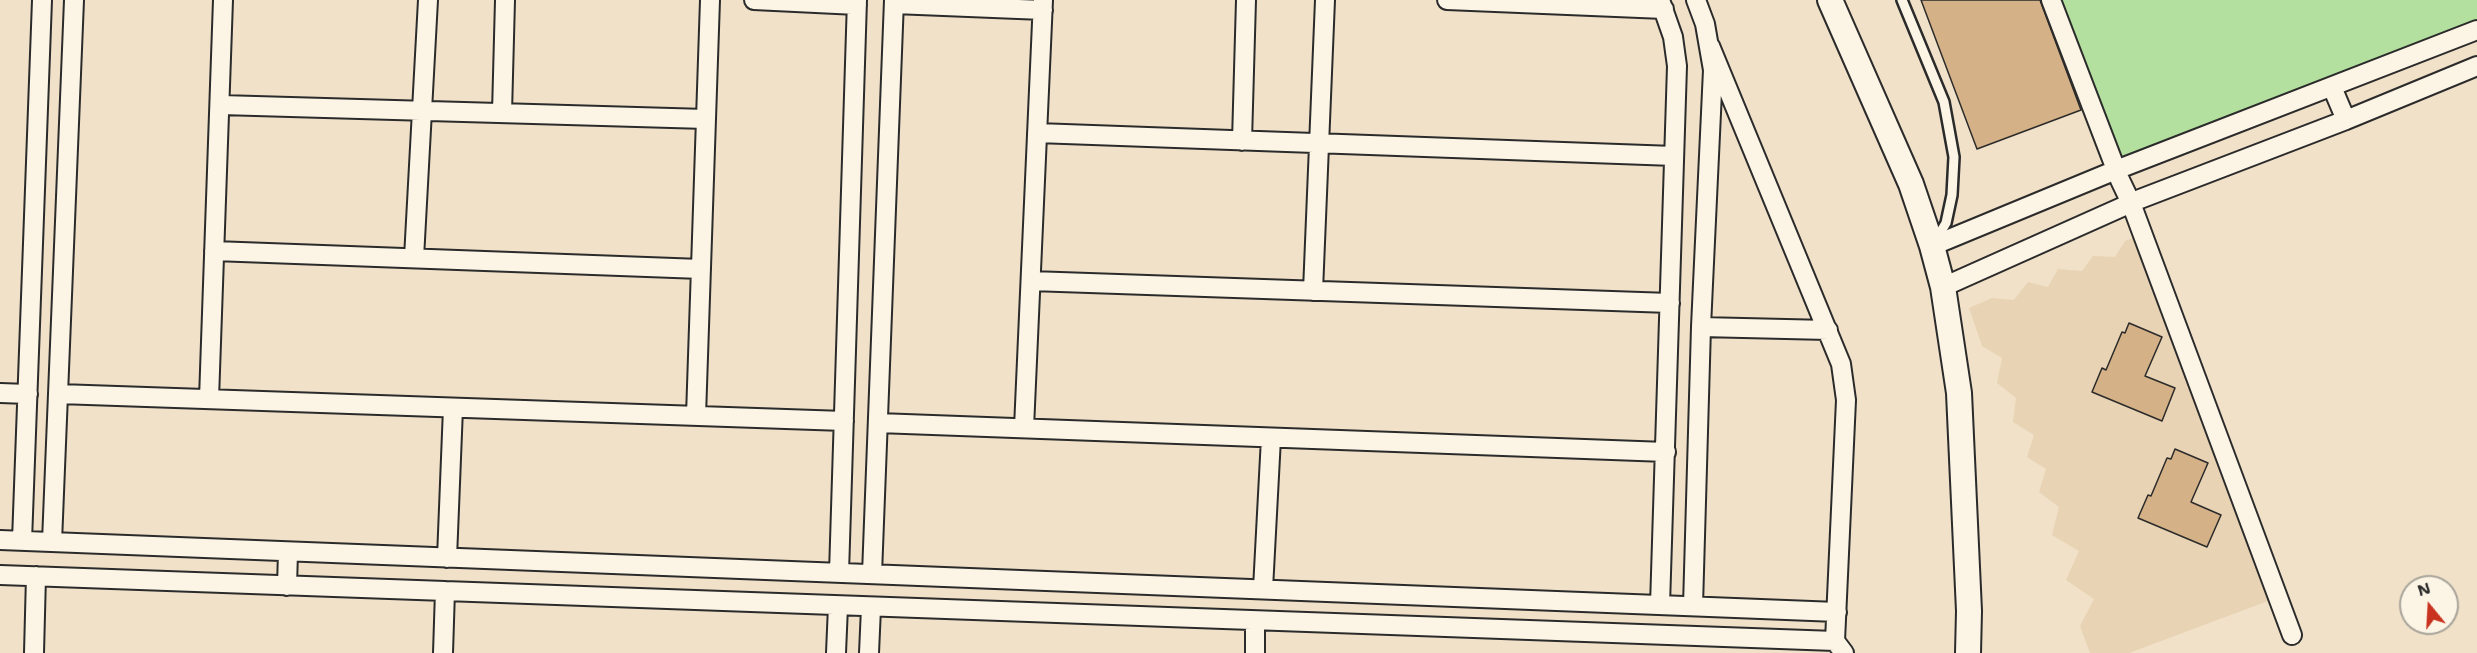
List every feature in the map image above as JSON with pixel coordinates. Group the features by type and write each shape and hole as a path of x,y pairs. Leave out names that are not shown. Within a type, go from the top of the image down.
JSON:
{"street":[{"path":"22,541 42,0"},
{"path":"52,542 74,0"},
{"path":"209,399 223,0"},
{"path":"414,258 428,0"},
{"path":"501,113 505,0"},
{"path":"696,416 710,0"},
{"path":"754,0 857,2 839,573"},
{"path":"1242,141 1246,0"},
{"path":"1313,291 1325,0"},
{"path":"1447,0 1662,5 1673,37 1677,66 1660,605"},
{"path":"0,575 1255,621 1840,647 1837,612 1846,400 1841,364 1710,46 1696,0"},
{"path":"1830,0 1898,154 1932,246 1943,287 1959,393 1969,611 1968,653"},
{"path":"2051,0 2116,170 2131,203 2292,635"},
{"path":"872,574 894,2 1043,5 1024,428"},
{"path":"1932,246 2116,170 2477,30"},
{"path":"1693,606 1701,327 1713,92 1710,46"},
{"path":"1943,287 2131,203 2346,120 2477,66"},
{"path":"2332,87 2346,120"},
{"path":"221,105 706,119"},
{"path":"1037,133 1674,156"},
{"path":"214,251 701,269"},
{"path":"1031,281 1670,303"},
{"path":"1701,327 1828,330"},
{"path":"0,393 28,394"},
{"path":"59,394 844,421"},
{"path":"447,558 453,408"},
{"path":"878,423 1666,452"},
{"path":"1263,589 1271,438"},
{"path":"0,540 1837,612"},
{"path":"287,586 288,552"},
{"path":"34,653 36,576"},
{"path":"443,653 446,591"},
{"path":"836,653 838,606"},
{"path":"869,653 871,608"},
{"path":"1255,621 1255,653"}],"lane":[{"path":"1902,0 1944,102 1954,157 1952,195 1946,223 1932,246"}],"shaded area":[{"path":"2143,234 2276,598 2129,653 2090,653 2080,626 2094,599 2066,580 2079,551 2052,535 2059,507 2039,492 2046,469 2027,457 2034,435 2013,422 2016,398 1997,383 2002,358 1982,346 1969,308 1992,298 2014,300 2028,282 2048,287 2058,269 2082,271 2093,256 2115,257 2125,241"}],"green space":[{"path":"2058,0 2477,0 2477,29 2116,170"}],"building":[{"path":"1921,0 2040,0 2081,110 1977,149"},
{"path":"2129,323 2162,337 2145,376 2175,388 2162,421 2092,392 2102,368 2106,370 2122,332 2125,333"},
{"path":"2175,449 2208,463 2191,502 2221,515 2207,547 2138,518 2148,495 2151,496 2167,458 2171,459"}]}
